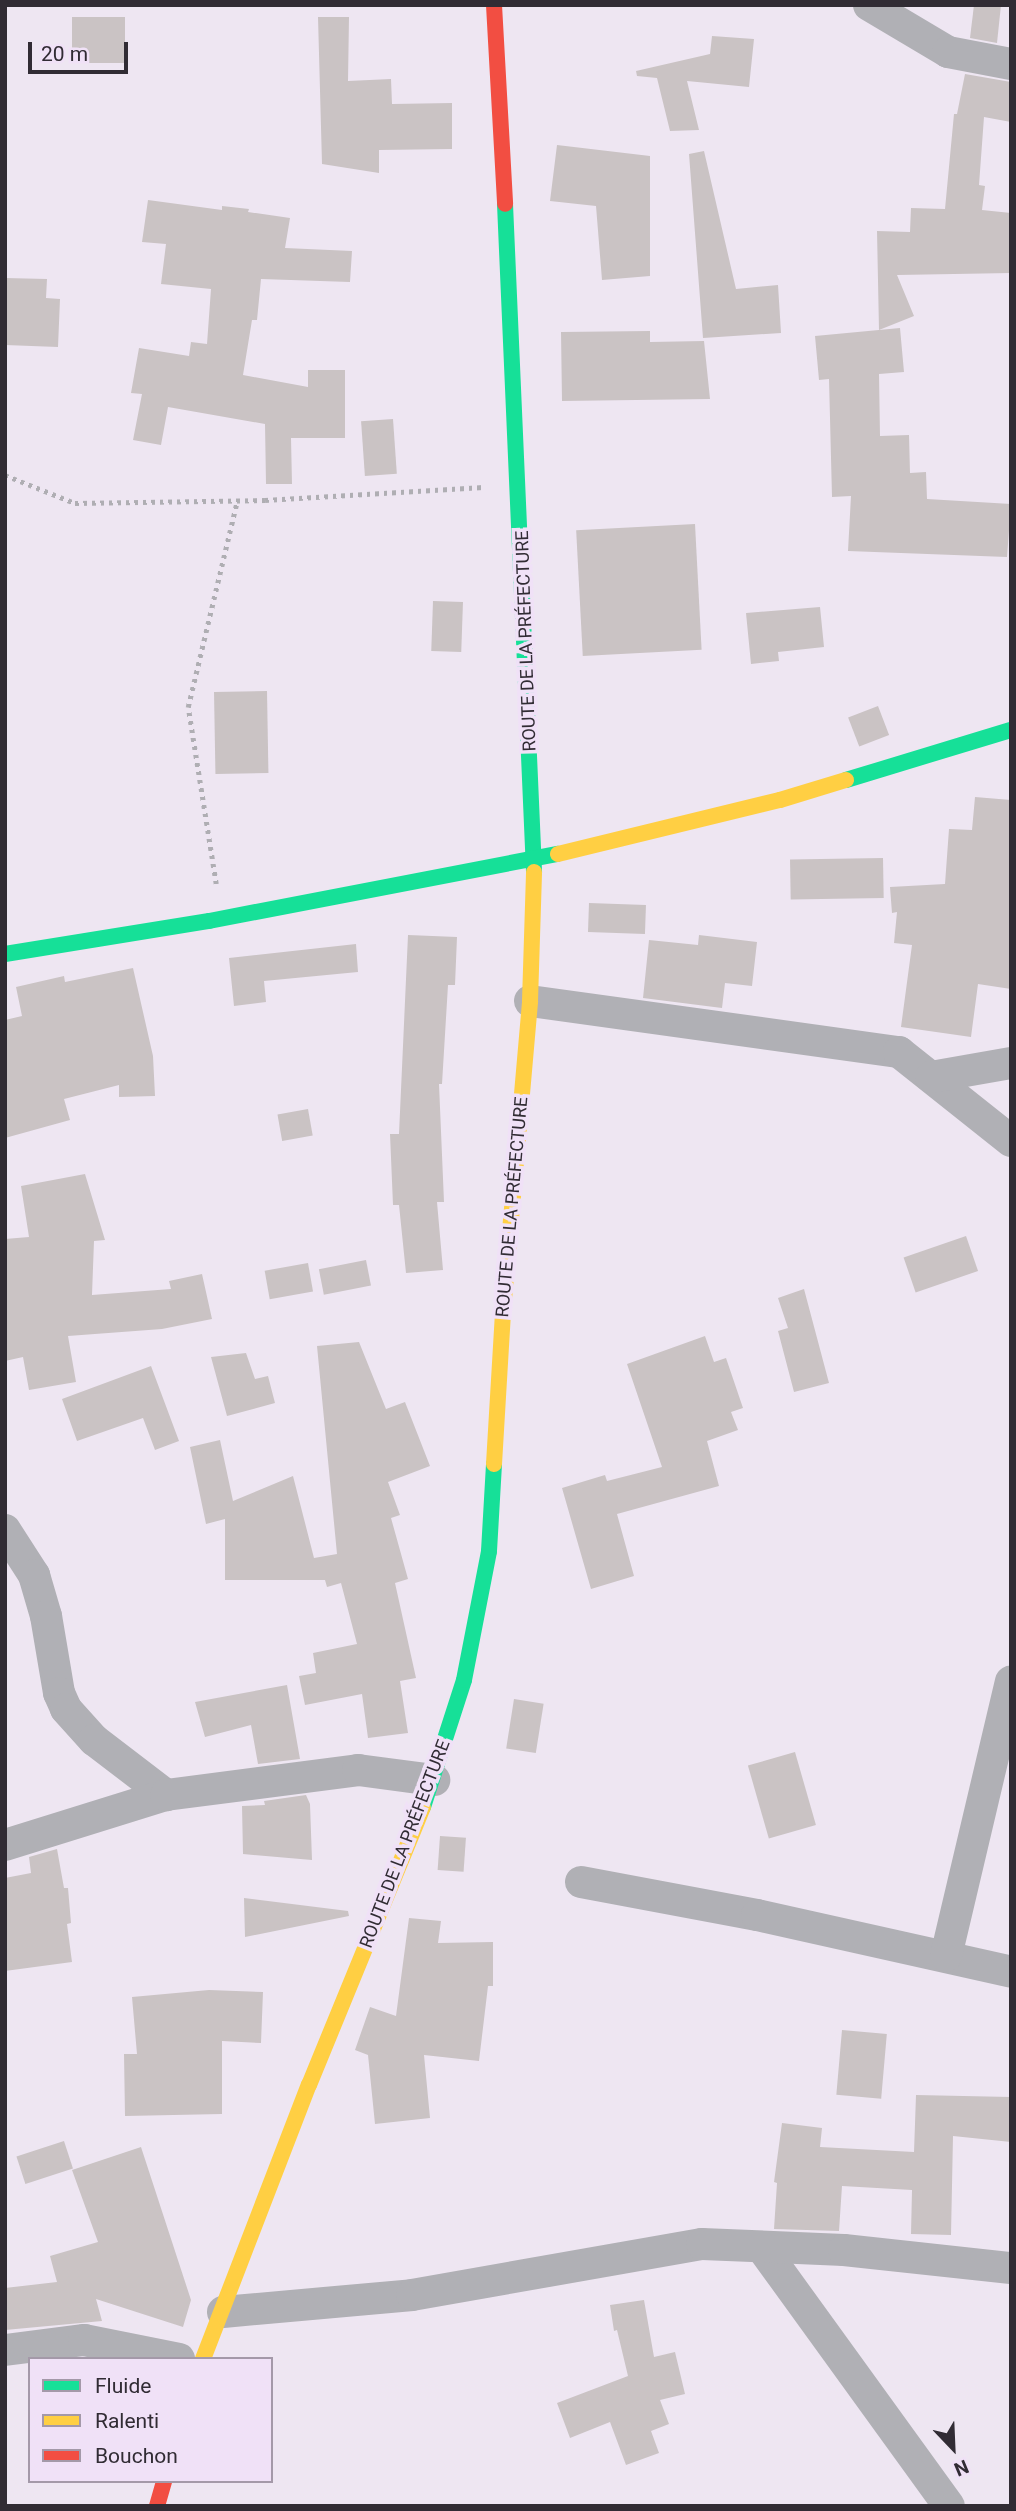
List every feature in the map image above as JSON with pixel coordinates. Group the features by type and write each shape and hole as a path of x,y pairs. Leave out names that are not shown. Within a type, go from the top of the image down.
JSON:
{"street":[{"path":"486,5 494,6"},
{"path":"869,5 948,51 1011,64"},
{"name":"ROUTE DE LA PRÉFECTURE","path":"204,2357 309,2085 434,1780 464,1680 489,1551 503,1311 530,1001 534,860 519,485 494,6"},
{"path":"5,954 221,919 534,860 780,800 1011,730"},
{"path":"530,1001 899,1052 1011,1141"},
{"path":"931,1077 1011,1063"},
{"path":"5,1530 34,1575 48,1626 59,1693 66,1709 94,1740 166,1795"},
{"path":"946,1956 1011,1682"},
{"path":"5,1845 166,1795 358,1770 434,1780"},
{"path":"581,1882 757,1914 1011,1972"},
{"path":"223,2312 412,2295 702,2244 763,2249 845,2250 1011,2268"},
{"path":"763,2249 949,2506"},
{"path":"5,2350 83,2340 169,2357"},
{"path":"157,2506 163,2483"}],"path":[{"path":"5,475 75,503 237,501 519,485"},
{"path":"221,919 188,707 237,501"}],"building":[{"path":"974,5 1001,5 997,43 970,38"},
{"path":"72,17 125,17 125,63 72,63"},
{"path":"318,17 349,17 348,81 391,79 392,104 452,103 452,149 379,150 379,173 322,164"},
{"path":"712,36 754,39 749,87 687,81 699,130 670,131 657,78 637,76 636,71 710,54"},
{"path":"965,74 1011,82 1011,122 984,117 979,185 985,186 982,210 1011,213 1011,273 897,275 914,316 879,330 877,231 910,232 911,208 945,209 954,114 957,114"},
{"path":"557,145 650,156 650,276 602,280 596,206 550,201"},
{"path":"704,151 736,289 778,285 781,333 703,338 689,154"},
{"path":"148,200 222,210 222,206 249,209 248,212 290,218 285,248 352,251 350,282 261,279 257,320 252,320 243,375 308,387 308,370 345,370 345,438 291,438 292,484 266,484 265,424 168,407 161,445 133,440 142,394 131,393 139,348 189,356 191,342 207,344 211,289 161,284 166,244 142,242"},
{"path":"5,278 47,279 46,298 60,299 58,347 5,345"},
{"path":"900,328 904,372 879,374 880,436 909,435 910,473 926,472 927,499 1011,504 1007,557 848,551 851,496 832,497 829,379 819,380 815,336"},
{"path":"650,331 650,342 704,341 710,399 562,401 561,332"},
{"path":"393,419 397,474 365,476 361,421"},
{"path":"695,524 702,650 583,656 576,530"},
{"path":"433,601 463,602 461,652 431,651"},
{"path":"820,607 824,647 778,652 779,661 751,664 746,613"},
{"path":"267,691 268,773 215,774 214,692"},
{"path":"878,706 889,735 859,746 848,717"},
{"path":"975,797 1011,800 1011,989 978,984 971,1037 901,1027 912,945 894,943 897,912 892,913 890,887 945,884 949,829 972,830"},
{"path":"883,858 884,898 791,900 790,860"},
{"path":"589,903 646,905 645,934 588,932"},
{"path":"408,935 457,937 455,985 448,985 442,1084 439,1084 444,1202 437,1202 443,1270 406,1273 399,1205 393,1205 390,1134 399,1134"},
{"path":"699,935 757,942 752,986 725,983 722,1008 643,998 649,940 698,945"},
{"path":"356,944 358,972 264,981 266,1002 234,1006 229,958"},
{"path":"133,968 153,1056 155,1096 119,1097 119,1085 64,1099 70,1120 5,1138 5,1020 22,1016 16,987 64,976 65,982"},
{"path":"308,1109 313,1136 282,1141 277,1114"},
{"path":"85,1174 105,1240 94,1241 92,1295 171,1289 169,1281 202,1274 212,1319 162,1329 68,1336 76,1382 29,1390 23,1357 5,1361 5,1239 29,1237 21,1186"},
{"path":"966,1236 978,1271 916,1292 904,1257"},
{"path":"366,1260 371,1286 324,1295 319,1269"},
{"path":"308,1263 313,1292 270,1299 265,1271"},
{"path":"804,1289 829,1383 794,1392 778,1331 788,1328 778,1298"},
{"path":"705,1336 714,1362 726,1358 743,1408 731,1412 738,1430 707,1441 719,1486 617,1514 634,1576 591,1589 562,1488 605,1475 607,1481 662,1467 627,1364"},
{"path":"359,1342 386,1409 405,1402 430,1466 388,1482 400,1515 391,1518 408,1579 395,1583 416,1678 400,1681 408,1733 368,1738 362,1694 305,1705 299,1676 316,1673 313,1653 357,1644 341,1583 327,1587 325,1580 225,1580 225,1519 206,1524 190,1447 220,1440 233,1501 293,1476 314,1558 337,1554 317,1346"},
{"path":"246,1353 255,1379 268,1376 275,1403 227,1416 211,1357"},
{"path":"151,1366 179,1441 155,1450 143,1418 77,1441 62,1399"},
{"path":"287,1685 300,1759 258,1764 251,1725 205,1737 195,1702"},
{"path":"514,1699 544,1704 536,1753 506,1748"},
{"path":"795,1752 816,1825 769,1839 748,1766"},
{"path":"306,1795 310,1804 312,1860 243,1854 242,1806 265,1805 264,1801"},
{"path":"440,1836 466,1838 464,1872 438,1870"},
{"path":"57,1849 64,1888 68,1888 71,1923 67,1924 72,1962 5,1971 5,1878 31,1873 29,1857"},
{"path":"244,1898 348,1911 349,1916 245,1937"},
{"path":"409,1918 441,1921 438,1943 493,1942 493,1986 488,1986 479,2061 424,2055 430,2118 375,2124 368,2055 355,2050 370,2007 396,2016"},
{"path":"209,1990 263,1992 261,2043 222,2041 222,2114 125,2116 124,2054 137,2054 132,1997"},
{"path":"842,2030 887,2034 881,2099 836,2095"},
{"path":"916,2095 1011,2097 1011,2142 953,2136 951,2235 911,2234 912,2190 842,2186 839,2231 774,2229 777,2183 774,2182 782,2123 822,2128 820,2147 914,2152"},
{"path":"64,2141 73,2169 25,2184 16,2156"},
{"path":"141,2147 191,2300 183,2327 96,2299 102,2321 5,2330 5,2288 57,2282 50,2256 98,2242 72,2170"},
{"path":"644,2300 654,2357 675,2352 685,2394 660,2400 669,2424 651,2431 659,2453 626,2465 610,2422 570,2438 557,2403 628,2376 617,2330 614,2331 610,2305"}],"traffic: fast":[{"path":"505,204 534,872"},
{"path":"846,780 1011,730"},
{"path":"5,954 209,921 558,854"},
{"path":"423,1807 464,1680 489,1551 494,1464"}],"traffic: slow":[{"path":"558,854 780,800 846,780"},
{"path":"494,1464 503,1311 530,1001 534,872"},
{"path":"204,2357 309,2085 423,1807"}],"traffic: jam":[{"path":"494,5 505,204"},
{"path":"157,2506 163,2483"}]}
